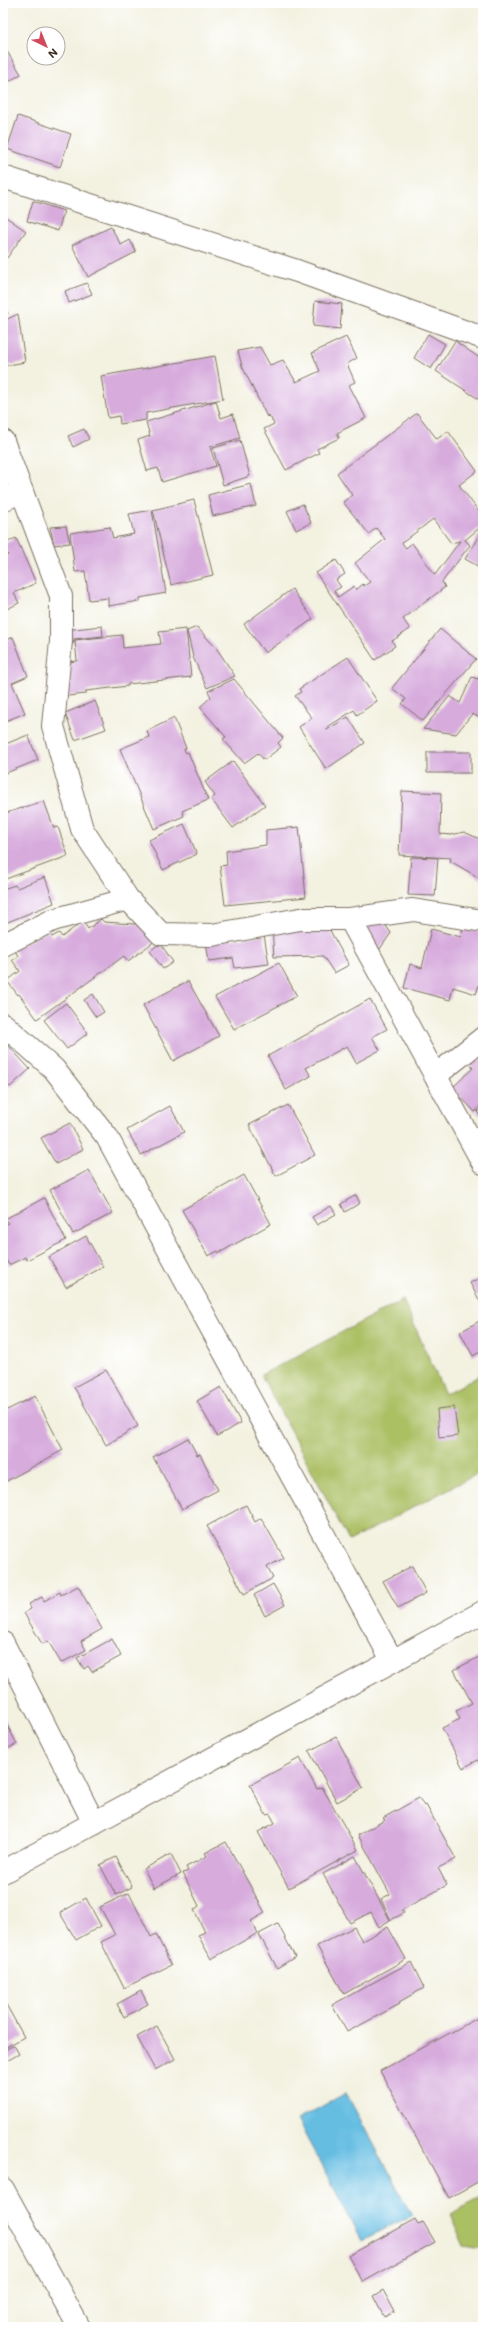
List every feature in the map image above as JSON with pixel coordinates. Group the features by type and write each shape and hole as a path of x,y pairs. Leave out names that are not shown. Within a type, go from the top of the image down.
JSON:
{"street":[{"path":"3,177 297,271 483,338"},
{"path":"3,441 12,496 61,596 61,641 53,726 82,829 128,898 161,934 212,935 300,919 350,919 413,910 483,920"},
{"path":"3,945 53,920 128,898"},
{"path":"350,919 483,1163"},
{"path":"3,1024 54,1069 107,1137 392,1660"},
{"path":"435,1076 483,1038"},
{"path":"3,1872 483,1612"},
{"path":"3,1643 94,1823"},
{"path":"3,2189 79,2327"}],"green space":[{"path":"403,1300 445,1394 483,1374 483,1471 349,1541 261,1375"},
{"path":"483,2197 483,2249 464,2246 450,2214"}],"water":[{"path":"346,2093 412,2215 362,2240 297,2120"}],"building":[{"path":"3,45 21,74 3,85"},
{"path":"18,116 71,134 60,167 7,149"},
{"path":"33,201 64,211 58,231 27,221"},
{"path":"3,215 26,231 7,258 3,255"},
{"path":"111,227 121,245 130,240 136,252 88,277 72,245"},
{"path":"87,283 92,294 69,303 65,291"},
{"path":"315,301 342,304 340,329 313,326"},
{"path":"3,303 8,314 3,316"},
{"path":"18,314 25,362 3,366 3,321"},
{"path":"428,334 445,344 431,369 414,358"},
{"path":"346,337 357,358 347,364 355,382 349,385 366,418 337,433 339,438 317,449 319,453 286,470 264,429 274,424 269,415 267,417 242,366 238,351 260,347 270,365 283,360 296,382 320,371 312,353"},
{"path":"455,341 481,359 483,355 483,402 436,371"},
{"path":"215,356 223,399 146,413 146,420 120,424 119,416 108,418 101,376"},
{"path":"216,401 221,418 233,414 240,438 210,447 216,466 162,482 158,468 147,471 138,440 150,436 146,422"},
{"path":"417,413 437,439 448,431 477,471 459,485 483,517 483,525 465,540 470,545 442,582 445,587 403,619 410,629 392,641 395,646 375,660 316,573 336,560 345,574 336,580 341,587 334,591 338,597 354,586 356,590 363,584 364,586 370,582 355,563 385,539 376,528 369,534 343,502 352,495 337,473","holes":["433,519 451,543 460,541 435,575 412,543 406,548 402,543"]},
{"path":"84,429 89,439 73,447 68,436"},
{"path":"240,440 250,476 223,485 213,448"},
{"path":"251,484 256,506 213,516 208,495"},
{"path":"194,500 213,575 171,585 153,510"},
{"path":"303,504 311,523 296,530 287,511"},
{"path":"152,510 166,593 140,598 140,601 108,606 108,598 89,600 85,571 75,572 70,533 110,527 113,538 134,534 129,514"},
{"path":"66,526 70,543 54,545 50,527"},
{"path":"481,532 483,533 483,569 465,559"},
{"path":"16,538 36,583 14,593 19,603 3,611 3,557 8,555 4,544"},
{"path":"292,589 313,619 265,653 244,624"},
{"path":"102,626 103,636 74,639 74,643 67,643 65,630"},
{"path":"197,627 217,649 235,676 207,688 193,657 187,631"},
{"path":"186,629 191,677 128,684 128,686 86,691 86,694 59,697 66,662 77,661 75,640 122,635 123,648 161,644 159,632"},
{"path":"440,629 476,659 423,721 402,704 406,699 392,688"},
{"path":"13,637 28,676 12,683 25,713 3,722 3,642"},
{"path":"348,657 377,701 357,715 354,710 326,728 327,730 348,717 365,743 326,769 299,727 312,718 295,696 301,692 299,689"},
{"path":"483,666 483,719 472,714 456,734 423,729 450,696 460,703 472,677 478,679"},
{"path":"234,679 283,738 278,743 281,747 264,760 258,753 244,763 223,739 226,737 200,707 211,697 208,691"},
{"path":"95,701 106,729 75,740 65,713"},
{"path":"174,718 186,748 184,749 186,753 188,752 208,800 182,811 184,816 154,829 120,749 149,737 147,731"},
{"path":"28,735 38,760 6,773 3,764 3,745"},
{"path":"427,752 471,752 471,773 427,773"},
{"path":"233,761 265,805 233,828 211,799 215,796 205,782"},
{"path":"402,791 441,793 440,834 451,835 464,832 480,839 483,834 483,880 450,861 451,858 399,855"},
{"path":"44,801 54,828 58,827 68,856 3,880 3,814"},
{"path":"184,824 197,854 163,870 149,840"},
{"path":"299,827 306,897 225,905 220,866 227,865 226,851 266,845 266,830"},
{"path":"411,857 438,858 435,896 408,895"},
{"path":"45,877 54,903 3,924 3,889 15,885 17,888"},
{"path":"101,919 104,922 149,925 159,938 128,961 124,956 37,1019 19,994 18,995 7,981 20,971 12,960 18,956 14,949 48,931 52,937 59,933 62,937 83,921 88,929"},
{"path":"382,920 391,933 375,956 360,929"},
{"path":"327,925 349,965 334,973 323,956 274,957 272,927"},
{"path":"463,927 483,932 483,973 476,994 453,987 450,1000 404,988 410,964 422,968 431,929 461,937"},
{"path":"264,935 269,964 235,968 233,958 209,961 206,943"},
{"path":"160,943 173,962 163,969 150,951"},
{"path":"279,963 297,996 234,1029 215,997"},
{"path":"188,981 219,1036 173,1061 143,1005"},
{"path":"93,994 104,1012 96,1017 84,1000"},
{"path":"370,999 387,1029 372,1037 380,1050 356,1063 347,1046 306,1068 311,1076 286,1090 268,1056"},
{"path":"66,1003 88,1033 67,1049 44,1020"},
{"path":"483,1039 483,1103 475,1112 452,1088 473,1068 464,1058"},
{"path":"3,1040 30,1069 10,1087 6,1083 3,1085"},
{"path":"288,1105 315,1155 276,1176 249,1125"},
{"path":"170,1106 184,1132 141,1155 127,1130"},
{"path":"483,1106 483,1118 477,1112"},
{"path":"70,1123 83,1149 56,1164 41,1138"},
{"path":"89,1170 113,1213 73,1234 50,1190"},
{"path":"244,1175 271,1224 219,1253 218,1251 208,1256 182,1210"},
{"path":"356,1195 360,1203 345,1212 341,1204"},
{"path":"44,1198 66,1240 27,1260 25,1257 9,1265 3,1254 3,1226 8,1223 5,1219"},
{"path":"331,1206 336,1214 317,1225 312,1217"},
{"path":"86,1236 103,1267 66,1287 49,1257"},
{"path":"483,1276 483,1307 470,1283"},
{"path":"483,1319 483,1350 473,1356 460,1332"},
{"path":"106,1370 138,1426 106,1445 74,1387"},
{"path":"221,1387 241,1423 217,1436 197,1401"},
{"path":"35,1396 63,1450 3,1483 3,1412"},
{"path":"454,1407 458,1436 439,1438 437,1409"},
{"path":"188,1438 197,1455 200,1454 218,1490 182,1509 153,1457"},
{"path":"246,1505 255,1522 261,1518 284,1558 267,1567 273,1578 244,1594 207,1526"},
{"path":"412,1566 426,1593 398,1608 383,1581"},
{"path":"273,1584 285,1605 265,1616 254,1595"},
{"path":"78,1586 102,1629 81,1641 86,1650 61,1663 48,1641 42,1644 24,1613 31,1609 29,1604 42,1597 44,1601 60,1592 61,1595"},
{"path":"112,1639 121,1656 92,1672 88,1666 84,1669 77,1658"},
{"path":"479,1657 483,1663 483,1764 481,1765 478,1760 463,1768 442,1728 460,1719 456,1711 472,1703 454,1670"},
{"path":"3,1717 17,1744 3,1751"},
{"path":"336,1737 363,1788 337,1802 309,1751"},
{"path":"300,1758 317,1789 322,1787 358,1850 289,1888 258,1832 275,1823 270,1814 266,1815 250,1785"},
{"path":"419,1798 424,1806 426,1805 456,1859 438,1868 447,1885 402,1910 404,1913 391,1920 381,1899 390,1894 358,1835 385,1820 383,1818"},
{"path":"226,1842 265,1913 251,1921 258,1933 211,1959 198,1935 205,1932 194,1910 199,1906 183,1873 188,1871 186,1867 207,1856 205,1853"},
{"path":"171,1854 181,1874 154,1888 144,1869"},
{"path":"355,1856 390,1920 379,1927 371,1912 350,1923 323,1874"},
{"path":"116,1857 132,1887 116,1895 100,1865"},
{"path":"129,1893 151,1937 156,1934 171,1965 124,1988 101,1942 115,1935 100,1907"},
{"path":"86,1898 101,1926 76,1940 60,1913"},
{"path":"278,1924 295,1957 277,1968 259,1934"},
{"path":"354,1927 362,1941 388,1927 406,1959 344,1994 317,1946"},
{"path":"411,1962 424,1988 399,2002 400,2004 347,2032 332,2005"},
{"path":"141,1991 148,2004 124,2017 117,2004"},
{"path":"3,1999 24,2037 3,2049"},
{"path":"483,2015 483,2179 449,2198 380,2071"},
{"path":"157,2026 175,2059 155,2070 137,2037"},
{"path":"14,2045 19,2054 5,2062 3,2051"},
{"path":"415,2219 418,2224 423,2222 435,2242 363,2282 348,2256"},
{"path":"383,2290 395,2312 384,2317 373,2296"}]}
